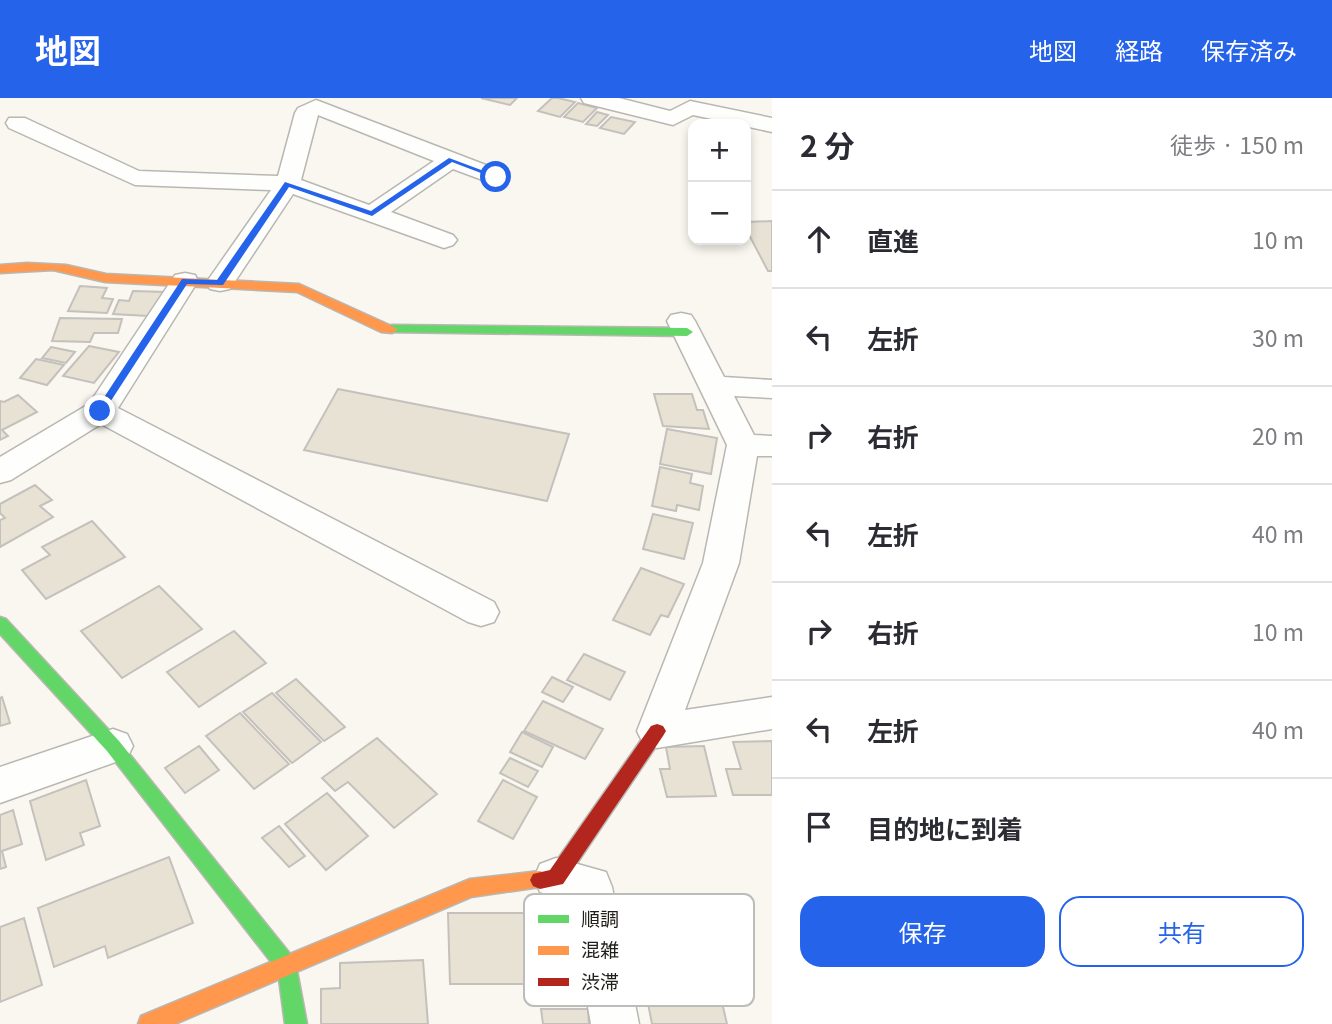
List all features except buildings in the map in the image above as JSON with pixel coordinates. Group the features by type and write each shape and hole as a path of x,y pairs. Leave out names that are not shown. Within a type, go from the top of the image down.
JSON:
{"street":[{"path":"592,98 673,118 685,103 772,125"},
{"path":"220,283 288,183 306,113 306,102 496,177"},
{"path":"8,127 41,113"},
{"path":"8,127 135,178 288,183 444,240"},
{"path":"372,214 452,159"},
{"path":"0,269 29,265 82,268 105,278 299,288 386,329 684,327 713,386 757,446 721,563 657,731 556,877"},
{"path":"0,472 100,411 185,281"},
{"path":"713,386 772,389"},
{"path":"100,411 481,612"},
{"path":"0,623 113,746 288,967 296,1024"},
{"path":"657,731 772,713"},
{"path":"0,785 113,746"},
{"path":"149,1024 470,888 556,877 590,887 591,894"},
{"path":"612,1006 615,1024"}],"traffic: fast":[{"path":"392,329 687,332"},
{"path":"0,623 113,746 288,967 296,1024"}],"traffic: slow":[{"path":"0,269 53,267 79,270 105,278 299,288 386,329 392,329"},
{"path":"149,1024 470,888 540,880"}],"traffic: jam":[{"path":"540,880 556,878 657,731"}],"route":[{"path":"100,411 185,281 220,283 288,183 372,214 452,159 496,177"}]}
